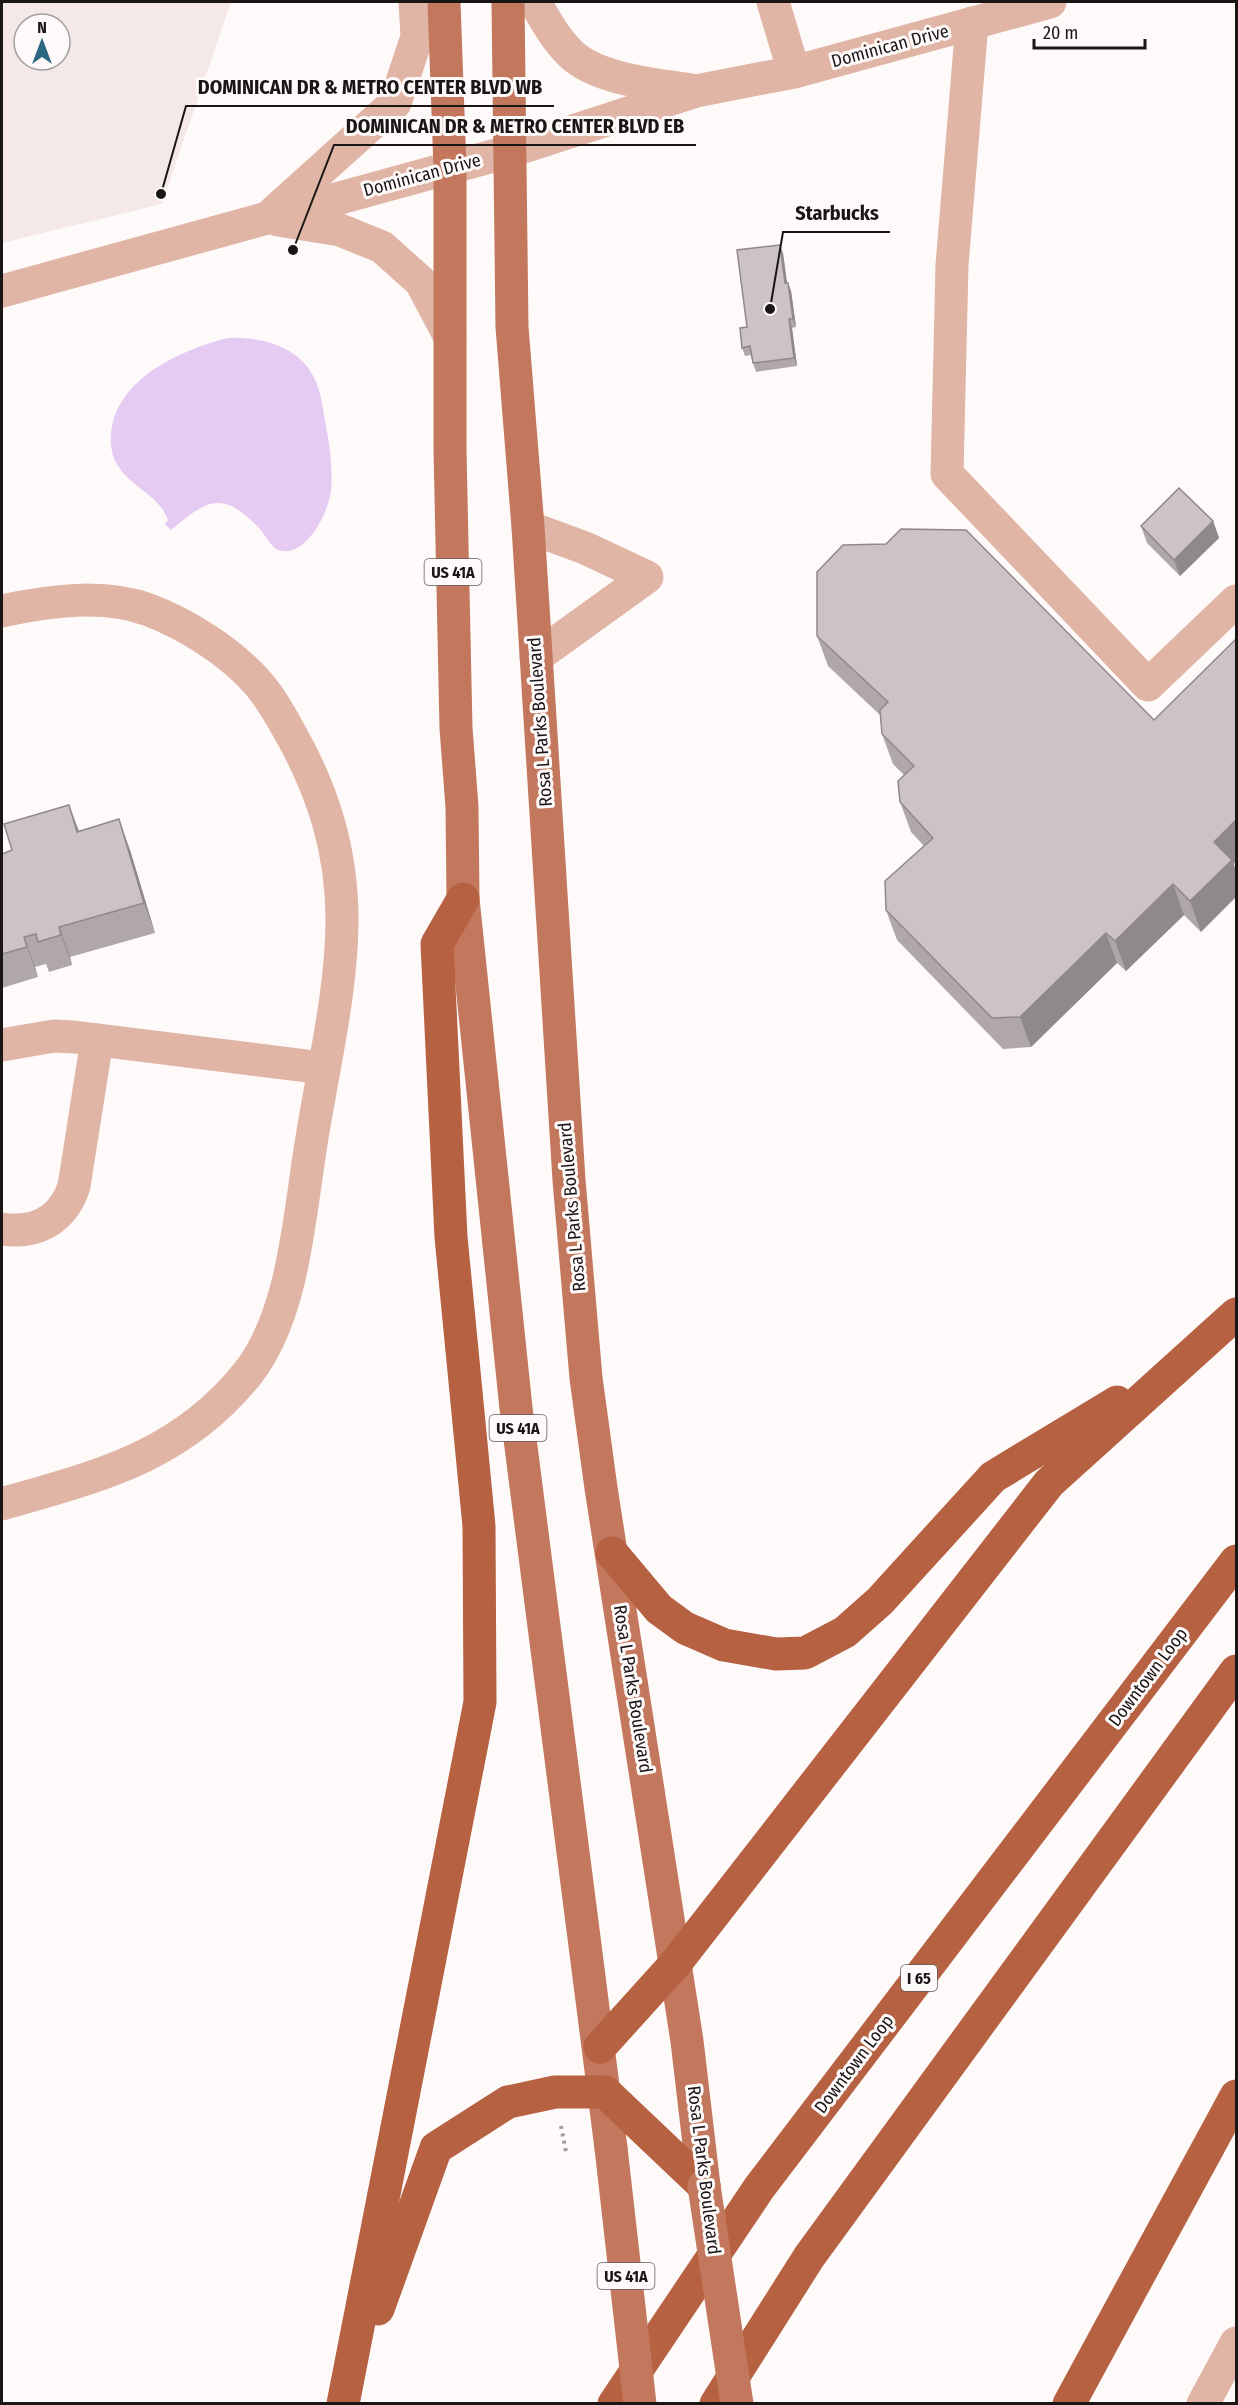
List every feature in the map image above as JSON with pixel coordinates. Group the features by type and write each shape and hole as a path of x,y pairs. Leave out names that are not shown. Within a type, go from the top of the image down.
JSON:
{"highway":[{"path":"343,2403 480,1702 479,1527 451,1237 437,944 463,899"},
{"path":"600,2047 675,1964 1049,1483 1236,1314"},
{"path":"612,1553 659,1609 685,1628 724,1645 776,1654 805,1653 845,1632 880,1601 993,1477 1183,1362"},
{"name":"Downtown Loop","path":"615,2403 759,2188 1236,1561"},
{"path":"716,2403 809,2257 1236,1671"},
{"path":"343,2403 436,2148 508,2102 555,2092 605,2092 704,2186"},
{"path":"1069,2403 1236,2096"}],"main road":[{"name":"US 41A","path":"444,2 450,168 450,337 456,717 462,807 463,899 516,1408 600,2047 640,2403"},
{"name":"Rosa L Parks Boulevard","path":"508,2 512,327 528,527 568,1180 586,1378 687,2041 704,2186 737,2403"}],"street":[{"path":"268,218 395,103 417,37 415,2"},
{"path":"535,2 547,24 573,56 603,73 623,79 696,91"},
{"path":"773,2 794,72"},
{"name":"Dominican Drive","path":"2,291 511,151 696,91 794,72 986,14 1050,2"},
{"path":"986,14 952,265 947,474 1148,686 1236,601"},
{"path":"268,218 340,230 382,247 421,282 450,337"},
{"path":"528,527 585,548 648,577 536,657"},
{"path":"2,611 54,601 125,604 149,610 215,646 235,661 258,683 309,765 326,807 335,851 342,921 337,988 287,1288 267,1341 250,1370 227,1397 201,1422 165,1446 124,1466 2,1504"},
{"path":"2,1045 54,1036 323,1068"},
{"path":"2,1229 12,1231 41,1226 58,1213 71,1196 97,1040"},
{"path":"1203,2403 1236,2343"}],"shaded area":[{"path":"2,2 231,2 162,204 2,243"},
{"path":"227,338 272,343 297,356 315,379 320,394 330,450 331,490 326,511 320,522 305,542 296,548 286,551 276,549 245,515 234,507 223,504 214,503 204,506 171,530 165,524 168,520 164,511 124,474 113,456 111,433 113,422 130,390 158,366 192,349"}],"building":[{"path":"780,245 793,319 789,319 794,358 753,363 750,346 742,348 740,328 747,327 737,250"},
{"path":"1179,488 1213,521 1174,560 1141,526"},
{"path":"901,529 966,530 1154,720 1236,639 1236,820 1214,842 1232,860 1190,901 1173,884 1115,941 1106,933 1020,1017 992,1018 886,910 885,881 933,838 900,802 898,781 914,766 882,734 880,710 888,702 817,636 817,572 843,545 886,544"},
{"path":"69,805 77,832 119,819 144,903 59,927 61,935 38,942 36,934 24,937 27,947 2,954 2,854 12,850 4,824"}],"place":[{"name":"DOMINICAN DR & METRO CENTER BLVD WB","path":"161,194"},
{"name":"DOMINICAN DR & METRO CENTER BLVD EB","path":"293,250"},
{"name":"Starbucks","path":"770,309"}]}
